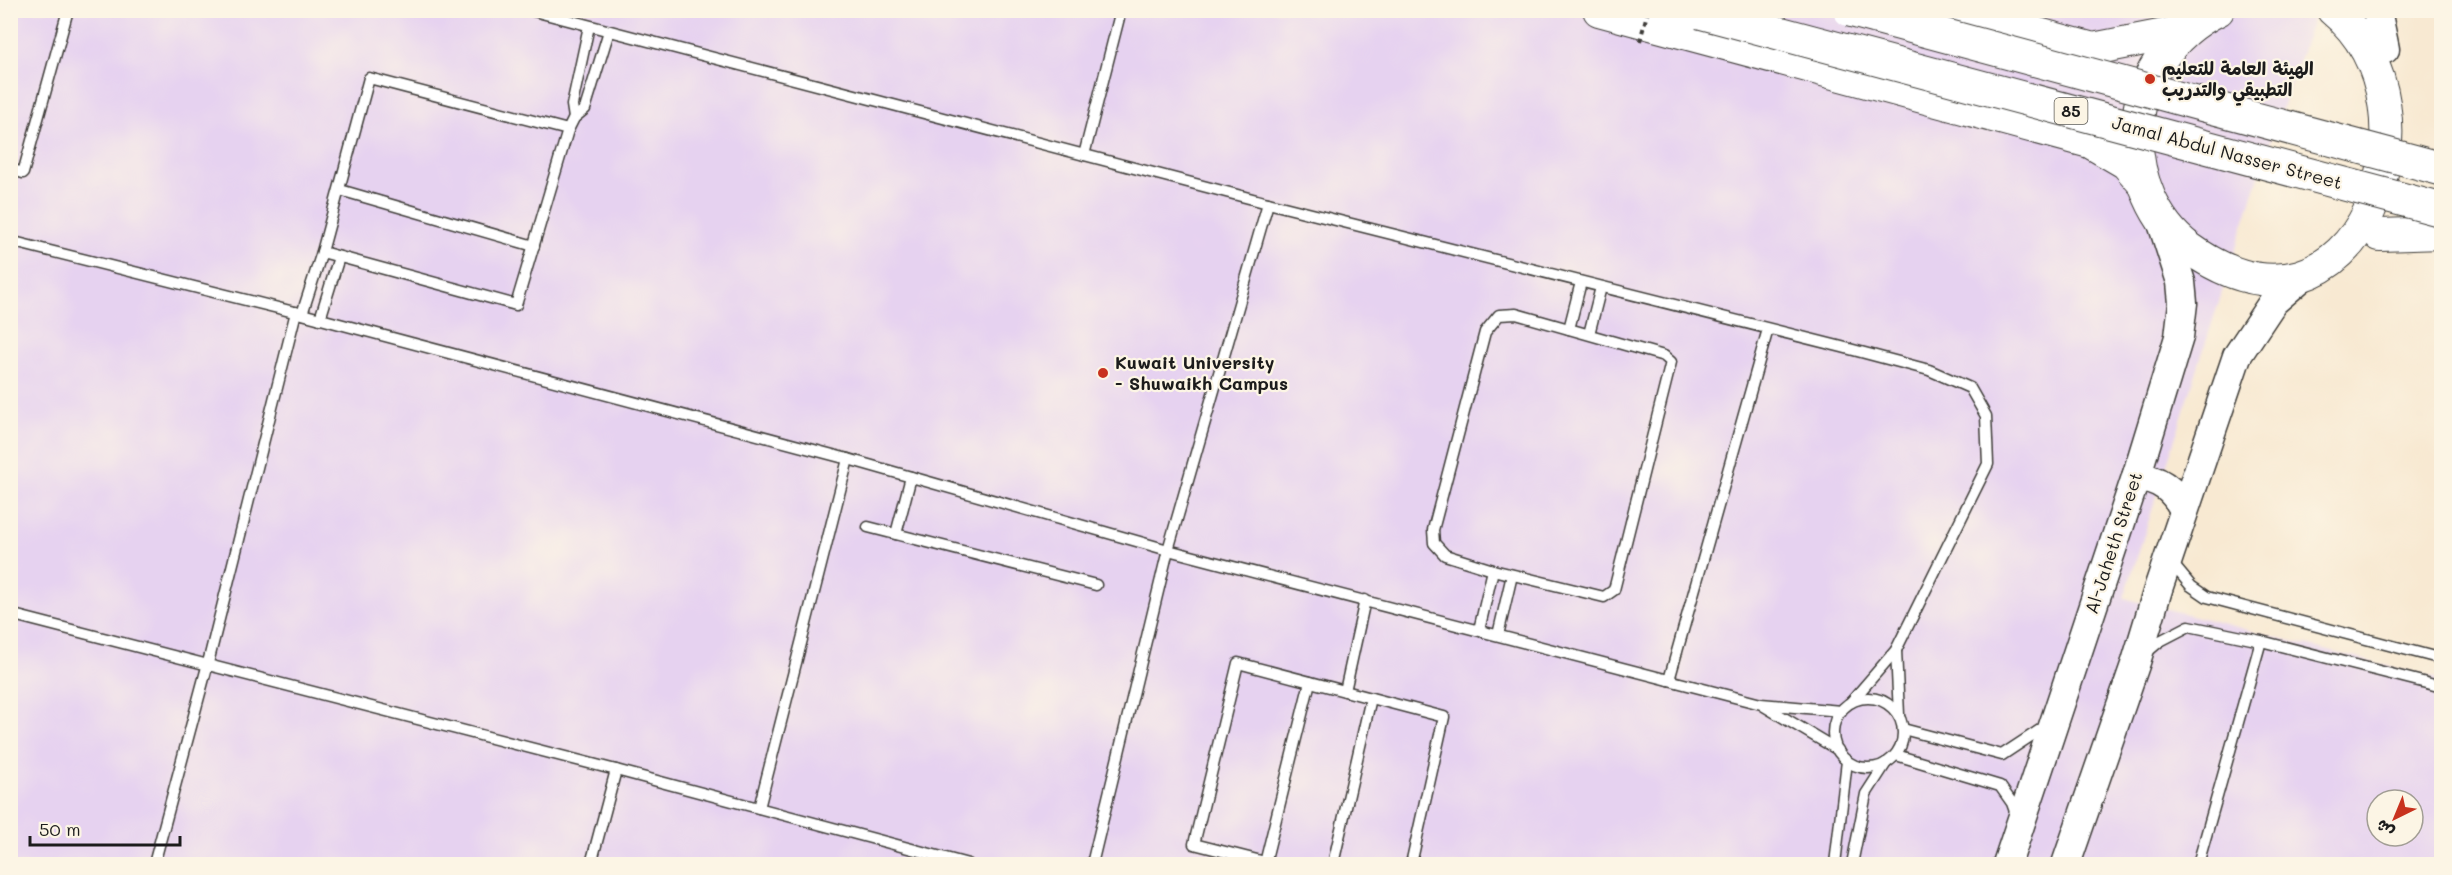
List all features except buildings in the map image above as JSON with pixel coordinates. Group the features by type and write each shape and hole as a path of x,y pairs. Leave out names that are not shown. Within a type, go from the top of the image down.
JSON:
{"highway":[{"name":"85","path":"1850,10 2442,169"},
{"name":"Jamal Abdul Nasser Street","path":"1700,12 2442,210"}],"main road":[{"path":"1599,10 2090,142 2126,163 2144,184 2161,218 2185,245 2216,265 2251,276 2278,279 2322,272 2353,257 2380,235 2405,197 2412,178 2416,122 2403,77 2385,49 2369,33 2333,10"},
{"path":"1951,10 2093,49 2185,31"},
{"path":"2144,184 2136,142 2141,101 2158,63 2185,31 2218,10"},
{"path":"2380,235 2442,233"}],"street":[{"path":"2377,10 2385,49"},
{"name":"Al-Jaheth Street","path":"2007,864 2174,357 2182,316 2181,282 2161,218"},
{"path":"2066,864 2136,662 2168,558 2237,356 2273,303 2302,277"},
{"path":"2136,477 2150,478 2167,487 2184,510"}],"lane":[{"path":"10,170 23,173 68,10"},
{"path":"531,10 1268,203 1929,370 1970,387 1986,416 1988,464 1896,650 1841,711 1834,730 1838,750"},
{"path":"1084,155 1121,10"},
{"path":"574,118 572,105 589,26"},
{"path":"322,252 516,305 568,130 574,118 585,109 609,31"},
{"path":"154,864 299,313 322,252 369,78 568,130"},
{"path":"340,190 534,246"},
{"path":"1092,864 1168,550 1268,203"},
{"path":"10,241 299,313 848,459 1168,550 1761,704 1841,711"},
{"path":"320,319 339,257"},
{"path":"1569,329 1581,282"},
{"path":"1589,334 1601,287"},
{"path":"1516,314 1569,329 1664,356 1671,362 1614,590 1604,597 1493,570 1445,555 1434,543 1433,530 1485,332 1499,315 1516,314"},
{"path":"1669,680 1768,328"},
{"path":"759,808 848,459"},
{"path":"896,534 911,477"},
{"path":"868,527 1096,585"},
{"path":"2168,558 2185,580 2207,597 2442,660"},
{"path":"1479,630 1493,570"},
{"path":"1498,635 1512,575"},
{"path":"1345,692 1365,600"},
{"path":"10,614 616,770 968,864"},
{"path":"2136,662 2160,641 2188,626 2261,641 2442,687"},
{"path":"2198,864 2261,641"},
{"path":"1761,704 1838,750 1847,760 1859,767 1873,768 1886,763 1896,755 1902,742 1903,729 1899,716 1896,650"},
{"path":"1311,682 1269,863 1194,844 1238,663 1311,682 1345,692 1444,717 1411,864"},
{"path":"1333,864 1371,698"},
{"path":"1851,702 1864,698 1878,699 1890,705 1899,716"},
{"path":"1903,729 2002,755 2024,743 2056,718"},
{"path":"1896,755 2000,786 2012,803 2020,826"},
{"path":"1835,864 1847,760"},
{"path":"1852,864 1866,794 1886,763"},
{"path":"591,864 616,770"}],"path":[{"path":"1640,41 1648,10"}],"shaded area":[{"name":"Kuwait University - Shuwaikh Campus","path":"10,11 2316,11 2268,148 2124,598 2441,680 2441,864 11,864"}],"place":[{"name":"الهيئة العامة للتعليم التطبيقي والتدريب","path":"2150,79"},
{"name":"Kuwait University - Shuwaikh Campus","path":"1103,373"}]}
